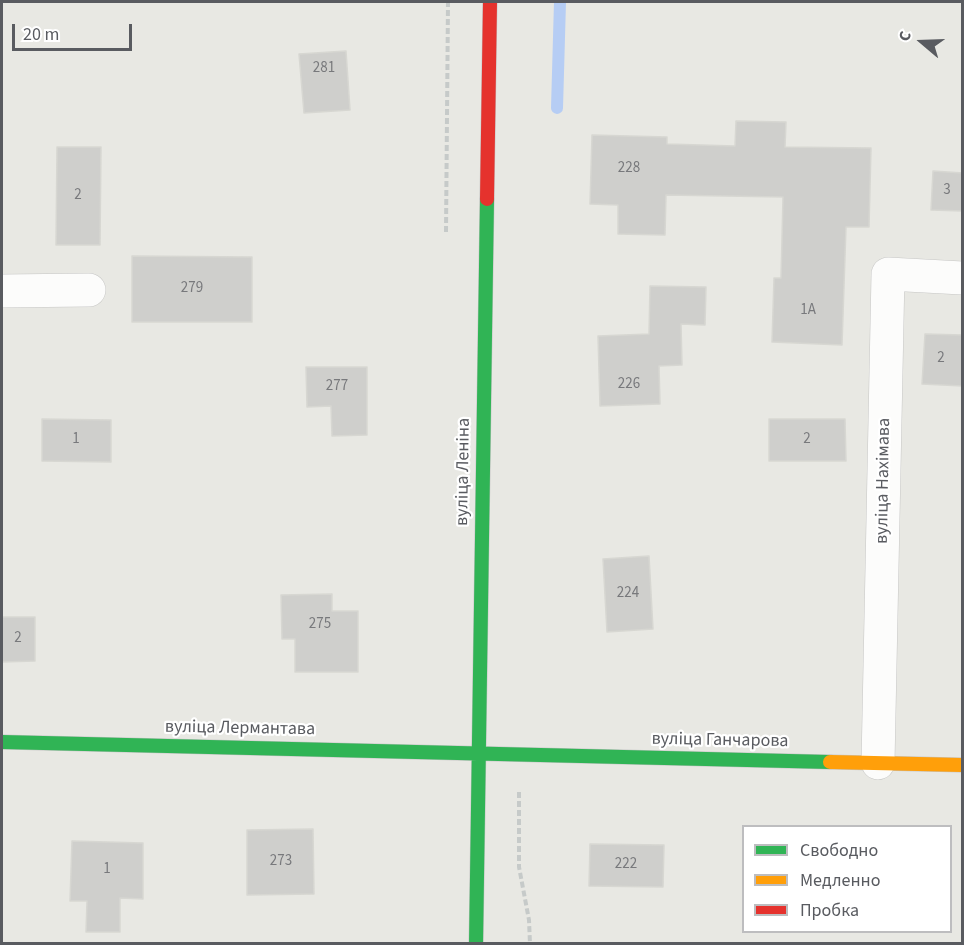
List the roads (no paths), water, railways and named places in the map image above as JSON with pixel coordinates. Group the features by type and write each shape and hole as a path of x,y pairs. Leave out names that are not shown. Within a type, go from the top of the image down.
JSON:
{"street":[{"name":"вуліца Леніна","path":"476,944 477,752 490,2"},
{"name":"вуліца Нахімава","path":"878,763 888,274 963,278"},
{"path":"2,291 89,290"},
{"name":"вуліца Лермантава","path":"2,742 477,752"},
{"name":"вуліца Ганчарова","path":"477,752 963,765"}],"waterway":[{"path":"557,108 560,2"}]}
